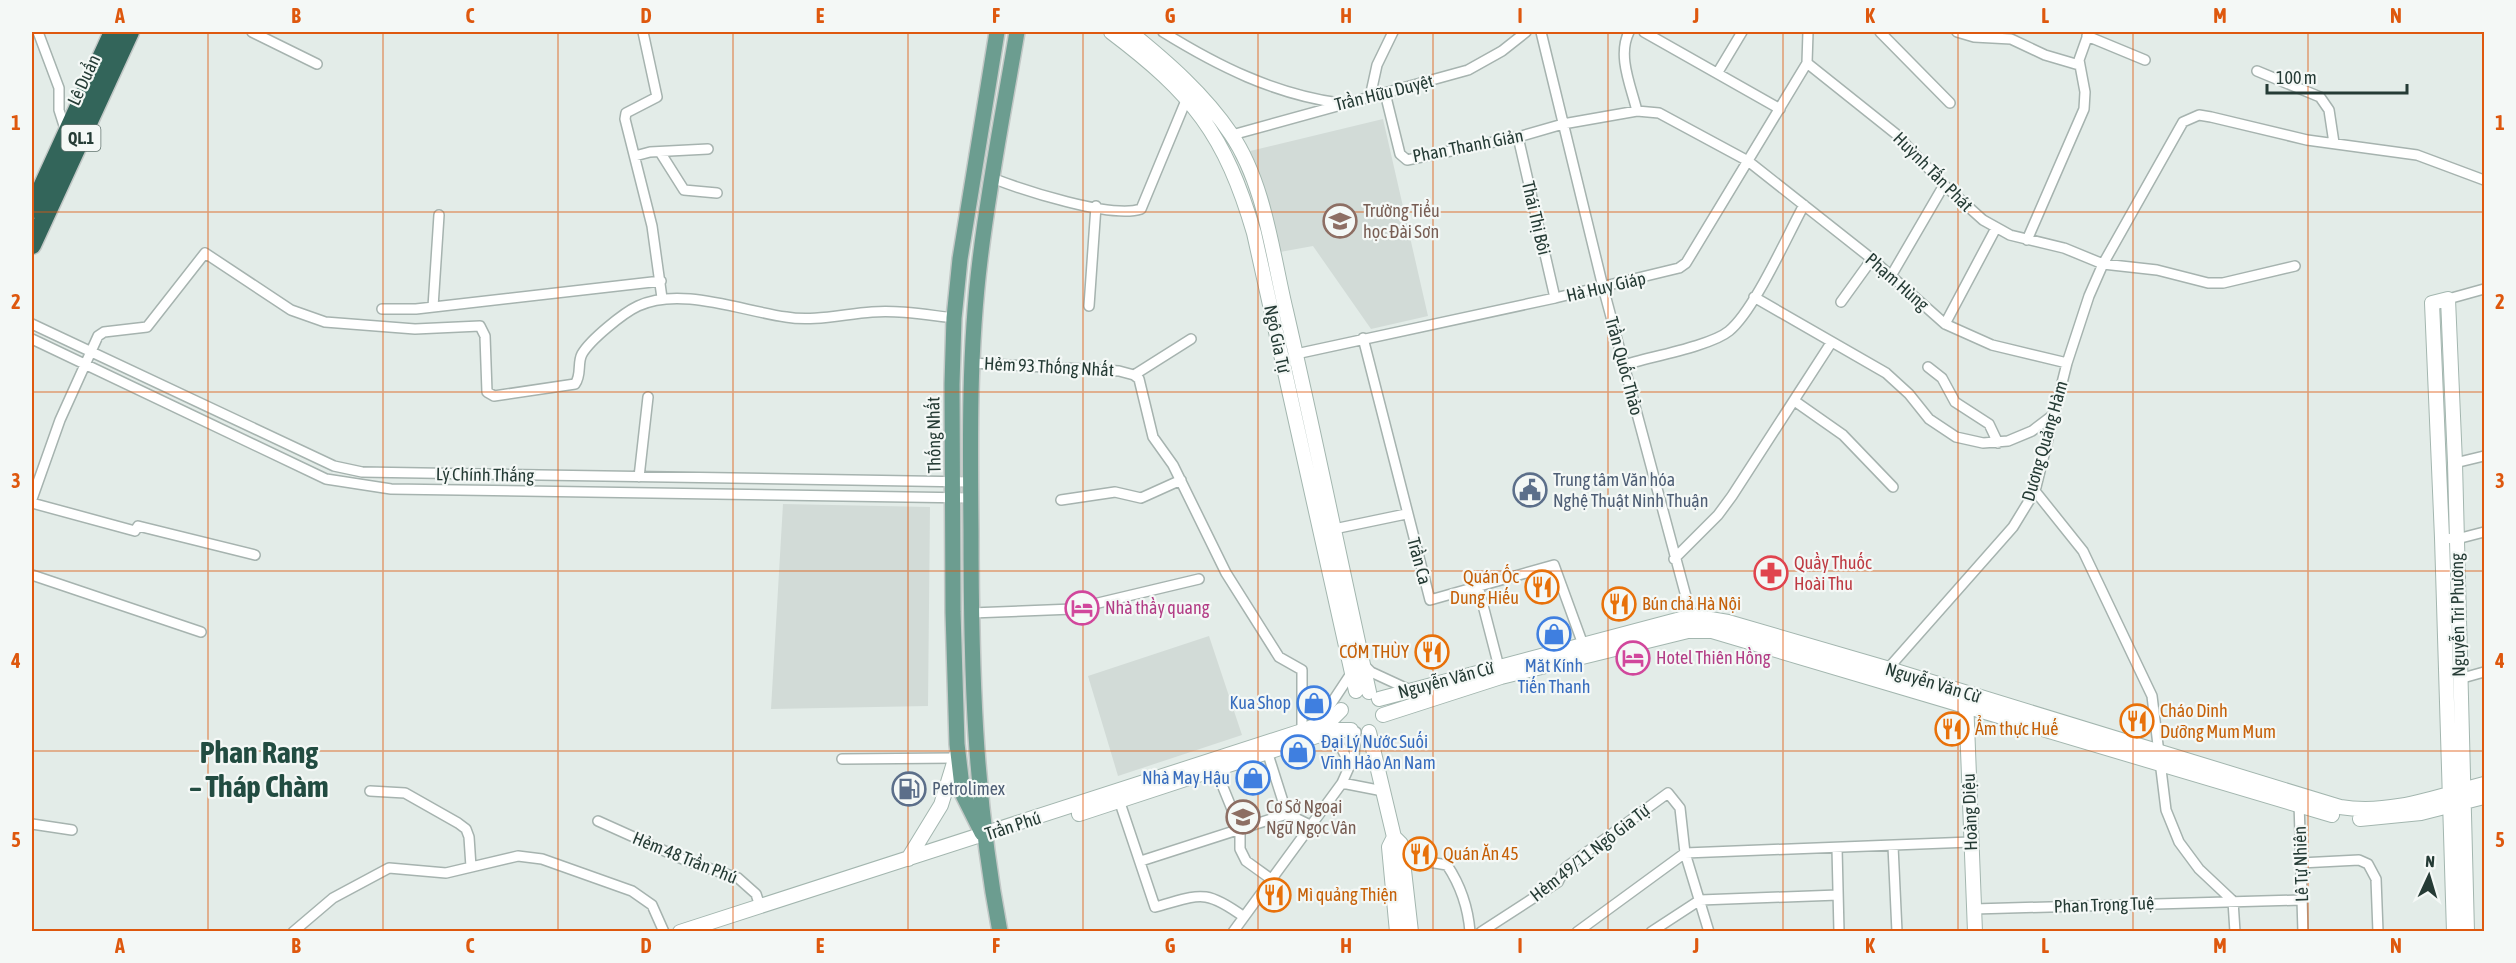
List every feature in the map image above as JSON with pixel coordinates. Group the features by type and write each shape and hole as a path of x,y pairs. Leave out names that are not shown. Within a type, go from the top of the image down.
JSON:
{"highway":[{"name":"Lê Duẩn","path":"32,209 113,32"},
{"name":"Lê Duẩn","path":"32,245 130,32"}],"main road":[{"name":"Thống Nhất","path":"984,839 963,795 957,751 953,612 953,361 954,318 968,210 997,32"},
{"name":"Thống Nhất","path":"1000,932 984,839 983,800 975,743 971,613 971,363 986,214 1017,32"},
{"name":"Ngô Gia Tự","path":"1111,32 1169,78 1187,98 1217,138 1240,189 1266,256 1296,354 1306,432 1357,668 1368,694"},
{"name":"Ngô Gia Tự","path":"1130,32 1179,73 1232,135 1250,170 1281,358 1306,432"},
{"path":"1217,138 1232,135"},
{"path":"968,210 986,214"},
{"name":"Nguyễn Tri Phương","path":"2454,932 2449,800 2450,538 2455,463 2448,298 2432,303 2450,538 2459,679 2467,932"},
{"path":"1281,358 1296,354"},
{"path":"953,361 971,363"},
{"path":"953,612 971,613"},
{"name":"Nguyễn Văn Cừ","path":"1368,694 1410,690 1500,672 1692,616 1728,622 1884,674 2299,802 2376,810 2449,800 2463,796 2484,784"},
{"name":"Nguyễn Văn Cừ","path":"1585,649 1695,630 1730,635 1884,674"},
{"name":"Nguyễn Văn Cừ","path":"1383,715 1500,672"},
{"path":"1358,731 1378,726 1383,715 1368,694 1346,698 1341,710 1343,722 1358,731 1383,791 1394,837 1401,844 1411,932"},
{"name":"Hoàng Diệu","path":"1966,699 1976,932"},
{"name":"Trần Phú","path":"711,932 984,839 1319,730 1341,710"},
{"name":"Trần Phú","path":"1118,796 1216,770 1302,731 1358,731"},
{"path":"908,859 941,805 957,751 975,743"},
{"name":"Nguyễn Văn Cừ","path":"2463,796 2484,797"},
{"path":"1394,837 1389,847 1397,932"},
{"name":"Trần Phú","path":"685,931 908,859 984,839"}],"street":[{"path":"38,32 60,88 59,110 66,134"},
{"path":"252,32 317,64"},
{"path":"643,32 657,94 653,102 630,111 625,116 652,226 662,298"},
{"path":"1163,32 1194,51 1265,86 1341,104"},
{"path":"1370,97 1377,65 1389,32"},
{"name":"Trần Hữu Duyệt","path":"1232,135 1468,70 1502,51 1526,32"},
{"name":"Trần Quốc Thảo","path":"1541,32 1624,365 1674,559 1695,630"},
{"path":"1629,32 1623,49 1624,61 1637,111"},
{"path":"1644,32 1780,109"},
{"path":"1718,72 1740,34 1728,32"},
{"path":"1807,63 1808,32"},
{"path":"1880,32 1950,103"},
{"path":"1957,32 1974,37 2011,39 2045,55 2079,66"},
{"path":"2027,240 2084,110 2085,92 2079,66 2088,34 2145,60"},
{"name":"Hà Huy Giáp","path":"1296,354 1669,273 1686,263 1807,63"},
{"name":"Huỳnh Tấn Phát","path":"1807,63 1896,134 1944,185 1983,220 1996,228 2027,240 2064,248 2103,264 2157,270 2215,284 2295,266"},
{"path":"2257,71 2320,97 2329,110 2334,143 2417,155 2484,180"},
{"name":"Phan Thanh Giản","path":"1385,93 1400,154 1407,160 1518,137 1563,124 1637,111"},
{"path":"992,178 1054,200 1134,211 1141,209 1187,98"},
{"name":"Phạm Hùng","path":"1637,111 1659,113 1748,161 1872,259 1946,324 1992,345 2067,363"},
{"name":"Dương Quảng Hàm","path":"1884,674 2023,515 2035,491 2067,363 2103,264 2176,129 2190,117 2211,117 2299,139 2334,143"},
{"name":"Thái Thị Bôi","path":"1518,137 1555,298"},
{"path":"635,156 708,149"},
{"path":"660,152 684,190 717,193"},
{"path":"1891,276 1944,185"},
{"path":"1624,365 1721,335 1737,322 1754,297 1804,205"},
{"path":"1089,306 1096,206"},
{"path":"434,307 439,215"},
{"path":"1946,324 1996,228"},
{"path":"255,555 138,526 135,531 32,501 60,420 98,336 104,332 147,327 205,253 291,310 325,322 415,329 480,326 484,336 487,392 494,396 575,384 578,380 580,360 589,345 625,314 638,306 662,298 725,304 789,318 888,311 954,318"},
{"path":"1841,302 1872,259"},
{"path":"382,309 434,307 661,281"},
{"path":"2448,298 2484,289"},
{"path":"1754,297 1831,343 1868,362 1898,382 1929,419 1941,429 1970,441 1998,443 2018,439 2053,415"},
{"name":"Lý Chính Thắng","path":"32,324 334,466 362,472 971,482"},
{"name":"Trần Ca","path":"1363,338 1406,514 1430,600 1554,565 1585,649"},
{"name":"Lý Chính Thắng","path":"32,339 326,480 359,486 391,489 971,498"},
{"path":"1134,375 1191,339"},
{"path":"1674,559 1725,506 1796,402 1831,343"},
{"name":"Hẻm 93 Thống Nhất","path":"971,363 1119,371 1134,375 1138,379 1158,448 1173,465 1226,573 1262,626 1275,651 1284,660 1302,670 1302,731"},
{"path":"1928,367 1942,378 1955,402 1989,424 1998,443"},
{"path":"639,477 648,397"},
{"path":"1796,402 1843,435 1893,487"},
{"path":"2455,463 2484,456"},
{"path":"359,486 362,472"},
{"path":"758,479 758,495"},
{"path":"1061,500 1115,492 1141,498 1180,480"},
{"path":"2035,491 2083,551 2152,696 2166,810 2179,842 2199,869 2233,901 2235,932"},
{"path":"1328,530 1406,514"},
{"path":"2450,538 2484,532"},
{"path":"32,575 201,632"},
{"path":"971,613 1073,609 1199,579"},
{"path":"1478,586 1500,672"},
{"path":"1349,771 1347,755 1340,745 1319,730 1357,668 1410,690"},
{"path":"2459,679 2484,672"},
{"path":"1233,932 1342,783 1349,771 1356,749 1358,731"},
{"path":"1266,748 1287,814"},
{"path":"842,759 957,751"},
{"path":"1216,770 1240,829 1240,849 1246,861 1271,879"},
{"path":"1342,783 1383,791"},
{"path":"370,791 405,793 466,829 471,867"},
{"name":"Hẻm 49/11 Ngô Gia Tự","path":"1481,932 1558,882 1565,868 1668,793 1680,808 1685,853"},
{"path":"1118,796 1155,907 1196,896 1209,895 1244,917"},
{"name":"Lê Tự Nhiên","path":"2299,802 2303,932"},
{"path":"1141,861 1287,814 1310,825"},
{"name":"Hẻm 48 Trần Phú","path":"598,821 687,861 738,878 756,894 760,906"},
{"path":"32,824 72,830"},
{"path":"1577,932 1685,853 1971,843"},
{"path":"1893,846 1897,932"},
{"path":"1837,848 1839,932"},
{"path":"1685,853 1709,932"},
{"path":"293,932 333,898 389,868 446,873 518,856 542,859 644,898 652,905 664,932"},
{"path":"1404,858 1446,865 1460,886 1469,914 1470,932"},
{"path":"2300,864 2359,860 2368,864 2376,879 2378,932"},
{"path":"1651,932 1700,900 1838,895"},
{"name":"Phan Trọng Tuệ","path":"1974,909 2301,900"}],"shaded area":[{"name":"Trường Tiểu học Đài Sơn","path":"1383,119 1428,316 1371,329 1313,246 1280,252 1267,196 1250,151"},
{"path":"783,504 930,507 928,706 771,709"},
{"path":"1209,636 1242,735 1118,776 1088,676"}],"place":[{"name":"Trường Tiểu học Đài Sơn","path":"1340,221"},
{"name":"Trung tâm Văn hóa Nghệ Thuật Ninh Thuận","path":"1530,490"},
{"name":"Quầy Thuốc Hoài Thu","path":"1771,573"},
{"name":"Quán Ốc Dung Hiếu","path":"1542,587"},
{"name":"Bún chả Hà Nội","path":"1619,604"},
{"name":"Nhà thầy quang","path":"1082,608"},
{"name":"Măt Kính Tiến Thanh","path":"1554,634"},
{"name":"CƠM THÙY","path":"1432,652"},
{"name":"Hotel Thiên Hồng","path":"1633,658"},
{"name":"Kua Shop","path":"1314,703"},
{"name":"Cháo Dinh Dưỡng Mum Mum","path":"2137,721"},
{"name":"Ẩm thực Huế","path":"1952,729"},
{"name":"Đại Lý Nước Suối Vĩnh Hảo An Nam","path":"1298,752"},
{"name":"Nhà May Hậu","path":"1253,778"},
{"name":"Petrolimex","path":"909,789"},
{"name":"Cơ Sở Ngoại Ngữ Ngọc Vân","path":"1243,817"},
{"name":"Quán Ăn 45","path":"1420,854"},
{"name":"Mì quảng Thiện","path":"1274,895"}],"district":[{"name":"Phan Rang – Tháp Chàm","path":"259,770"}]}
